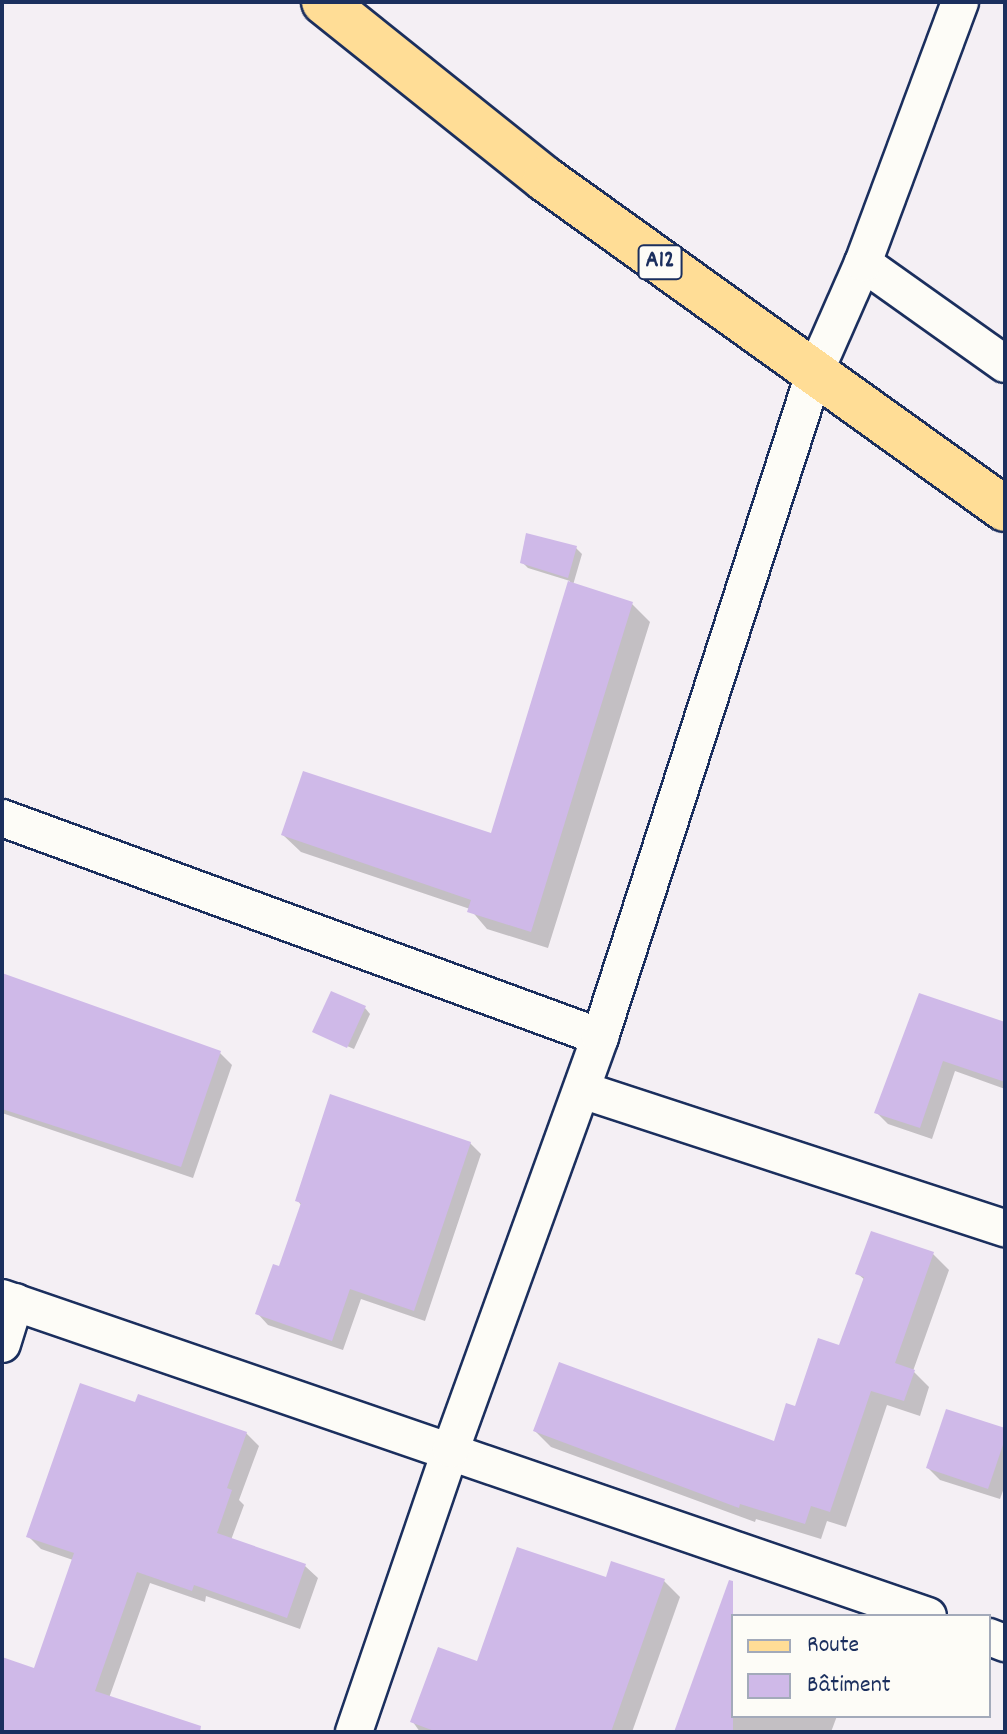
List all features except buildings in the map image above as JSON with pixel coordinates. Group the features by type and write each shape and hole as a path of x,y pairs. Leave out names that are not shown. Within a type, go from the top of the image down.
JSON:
{"main road":[{"name":"A12","path":"324,2 545,179 1005,509"}],"street":[{"path":"354,1732 451,1449 600,1037 814,374 863,263 960,2"},
{"path":"863,263 1005,364"},
{"path":"2,818 600,1037"},
{"path":"582,1090 1005,1228"},
{"path":"2,1344 9,1300 451,1449 922,1614"}]}
